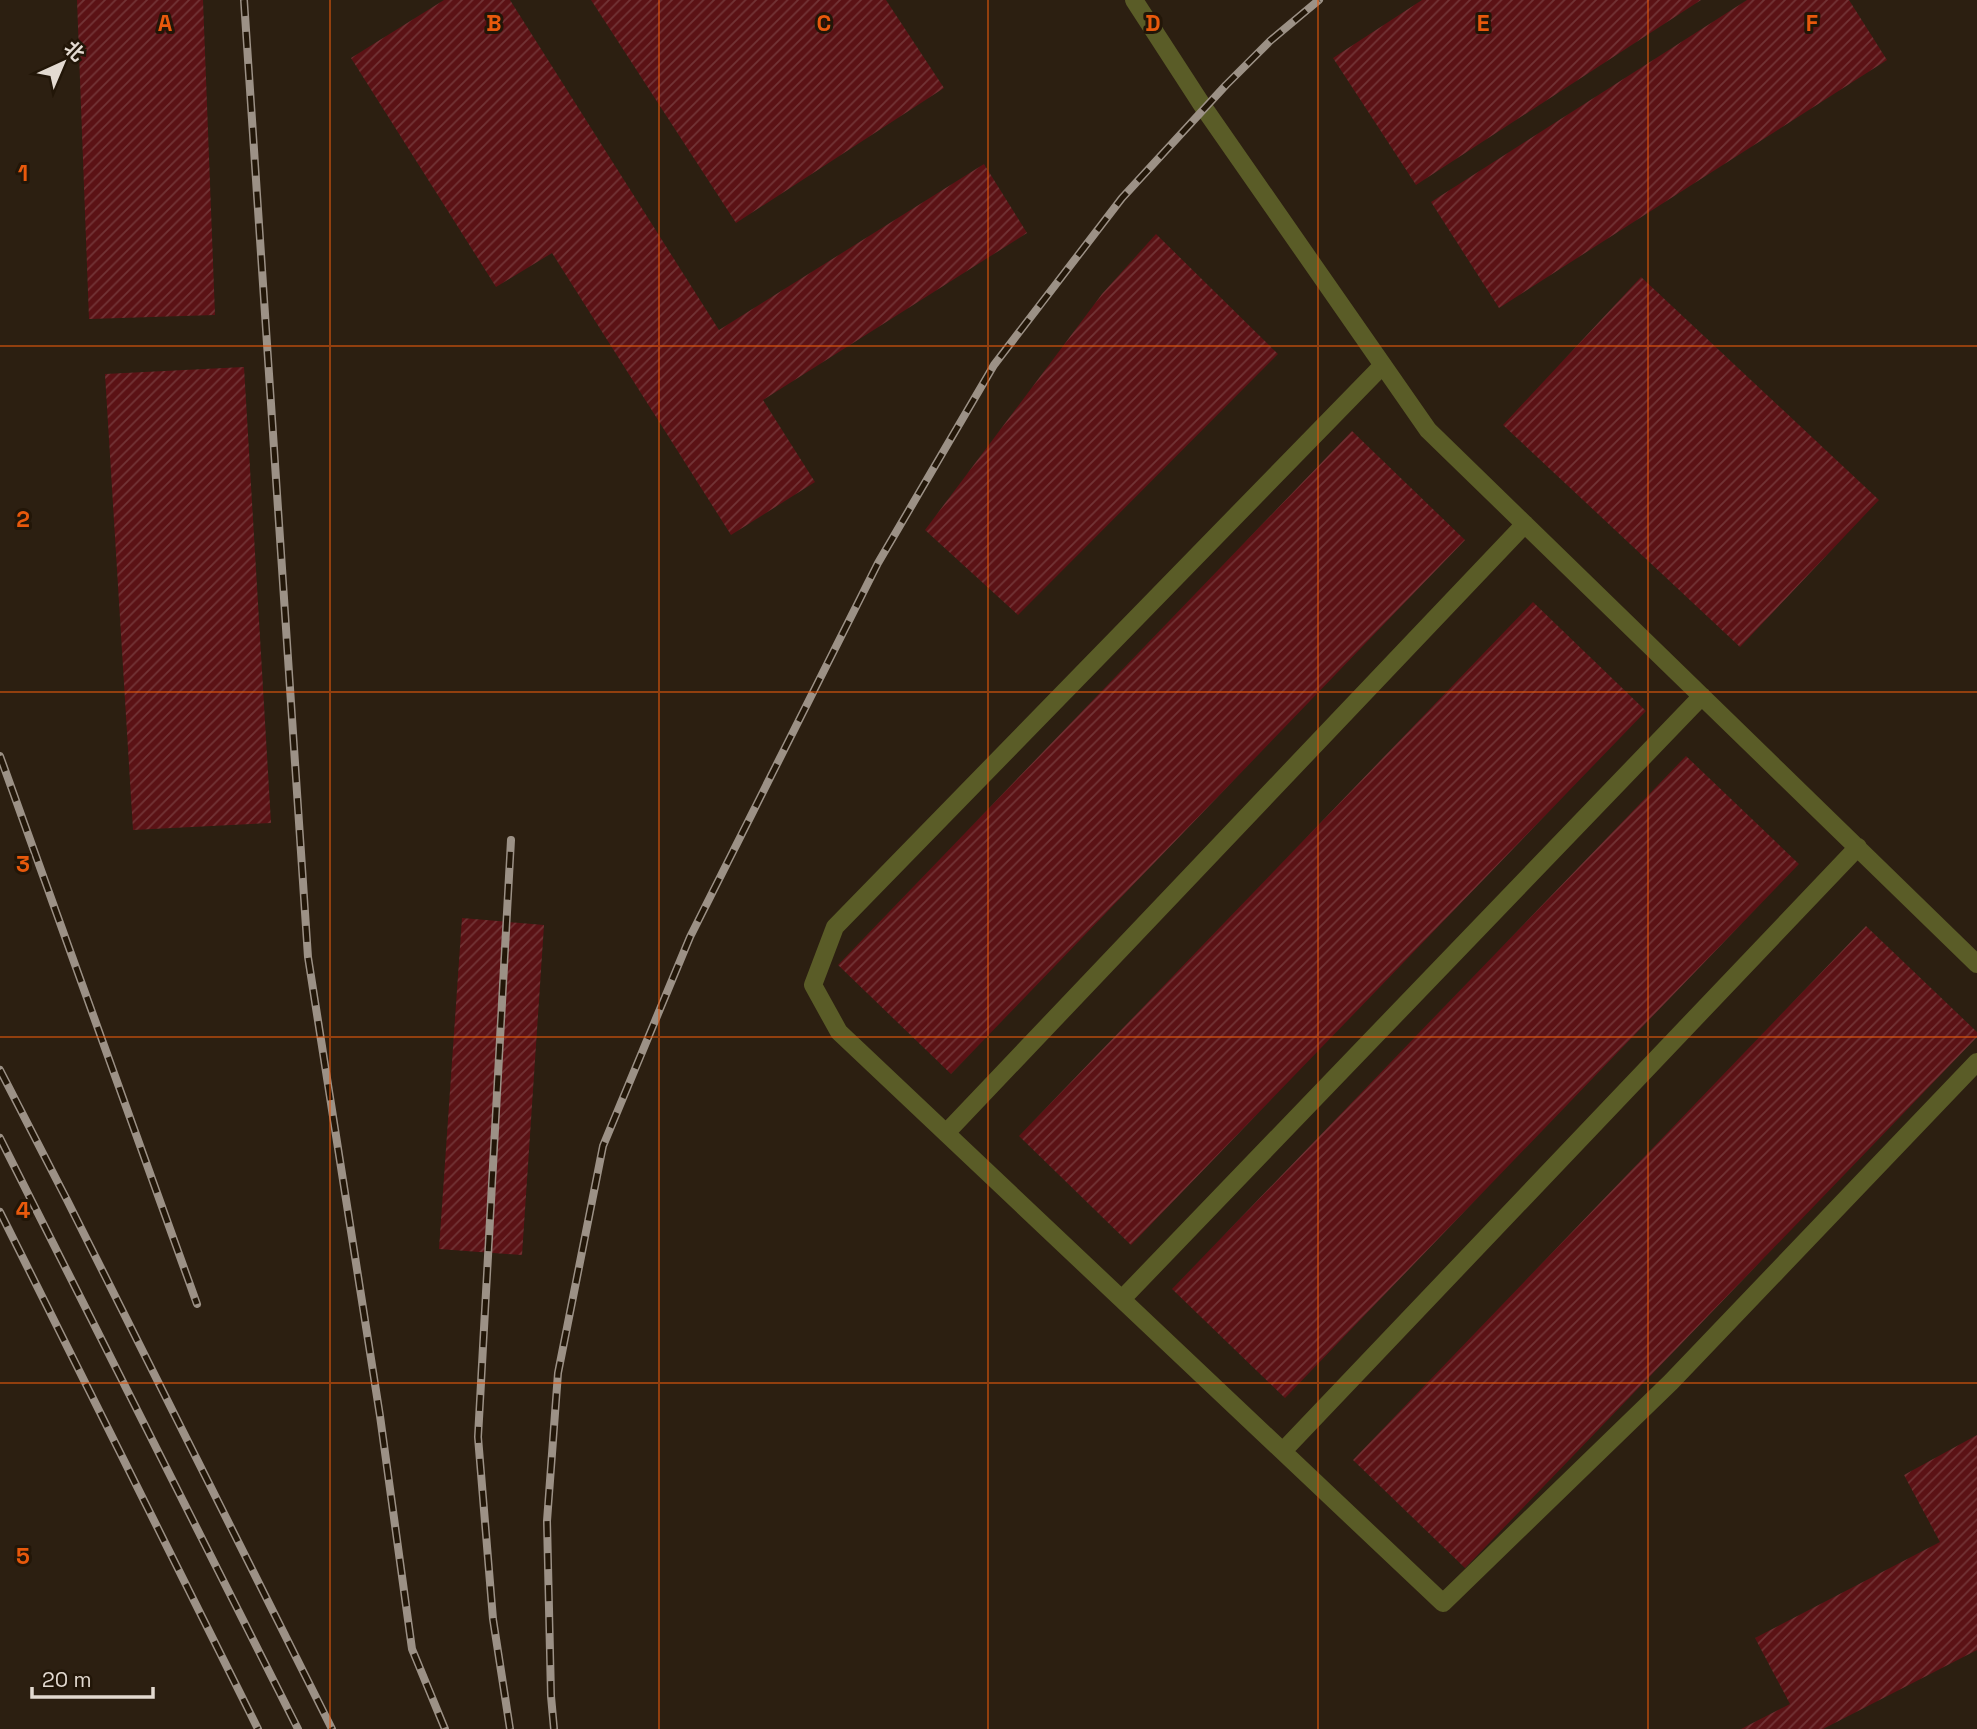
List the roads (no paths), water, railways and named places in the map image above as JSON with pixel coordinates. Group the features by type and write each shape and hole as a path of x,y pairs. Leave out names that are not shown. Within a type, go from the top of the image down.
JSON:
{"lane":[{"path":"1134,0 1204,108 1428,430 1977,964"},
{"path":"1383,365 835,927 813,985 839,1032 1443,1603 1671,1382 1977,1062"},
{"path":"946,1133 1525,524"},
{"path":"1122,1299 1702,696"},
{"path":"1283,1451 1858,847"}],"railway":[{"path":"244,0 308,957 380,1416 412,1649 445,1729"},
{"path":"554,1729 547,1521 558,1373 603,1146 690,937 878,563 994,365 1122,198 1226,85 1270,41 1319,0"},
{"path":"0,756 197,1304"},
{"path":"510,1729 493,1619 478,1437 511,840"},
{"path":"0,1070 332,1729"},
{"path":"0,1138 298,1729"},
{"path":"0,1212 258,1729"}]}
